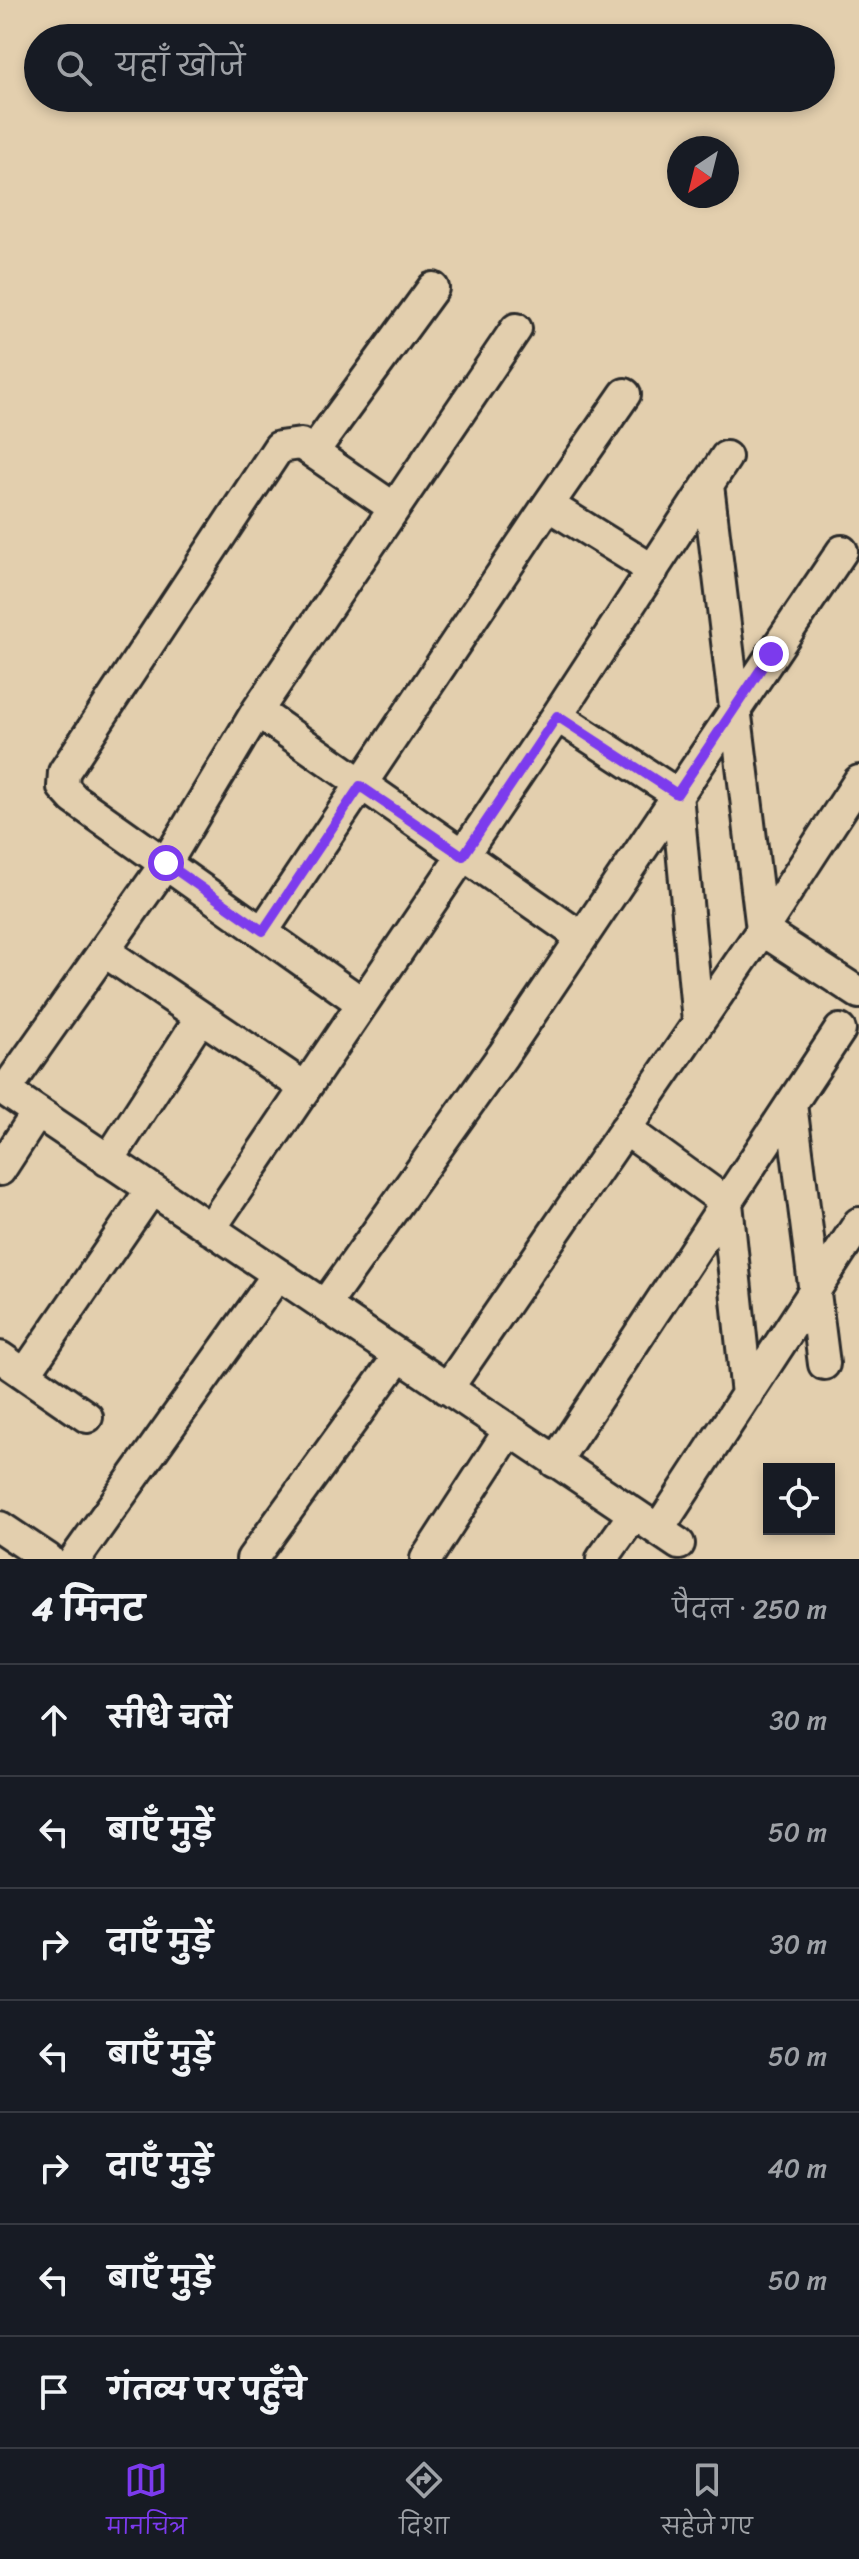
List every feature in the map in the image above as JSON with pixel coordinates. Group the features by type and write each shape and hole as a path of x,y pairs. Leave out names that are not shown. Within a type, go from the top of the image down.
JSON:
{"street":[{"path":"313,452 433,288"},
{"path":"516,329 257,711 166,863 3,1089 657,1529"},
{"path":"263,931 625,394"},
{"path":"362,1003 74,799 63,787 64,772 279,447 301,444 394,508"},
{"path":"210,1229 557,716 726,457"},
{"path":"708,485 762,930"},
{"path":"548,505 653,570"},
{"path":"325,1305 503,1055 842,551"},
{"path":"257,711 360,786 581,937"},
{"path":"557,716 677,794"},
{"path":"447,1389 762,930 859,781"},
{"path":"677,794 698,1022"},
{"path":"762,930 859,993"},
{"path":"104,951 304,1087"},
{"path":"555,1462 791,1104 849,1036 859,1001"},
{"path":"108,1161 201,1017"},
{"path":"791,1104 824,1364"},
{"path":"0,1170 37,1113"},
{"path":"625,1129 727,1203 747,1395"},
{"path":"25,1374 151,1190"},
{"path":"602,1559 657,1529 859,1223"},
{"path":"75,1559 278,1274"},
{"path":"252,1559 399,1356"},
{"path":"0,1357 87,1417"},
{"path":"426,1559 509,1431"},
{"path":"0,1527 48,1559"}],"route":[{"path":"166,863 263,931 360,786 463,856 557,716 677,794 771,654"}]}
